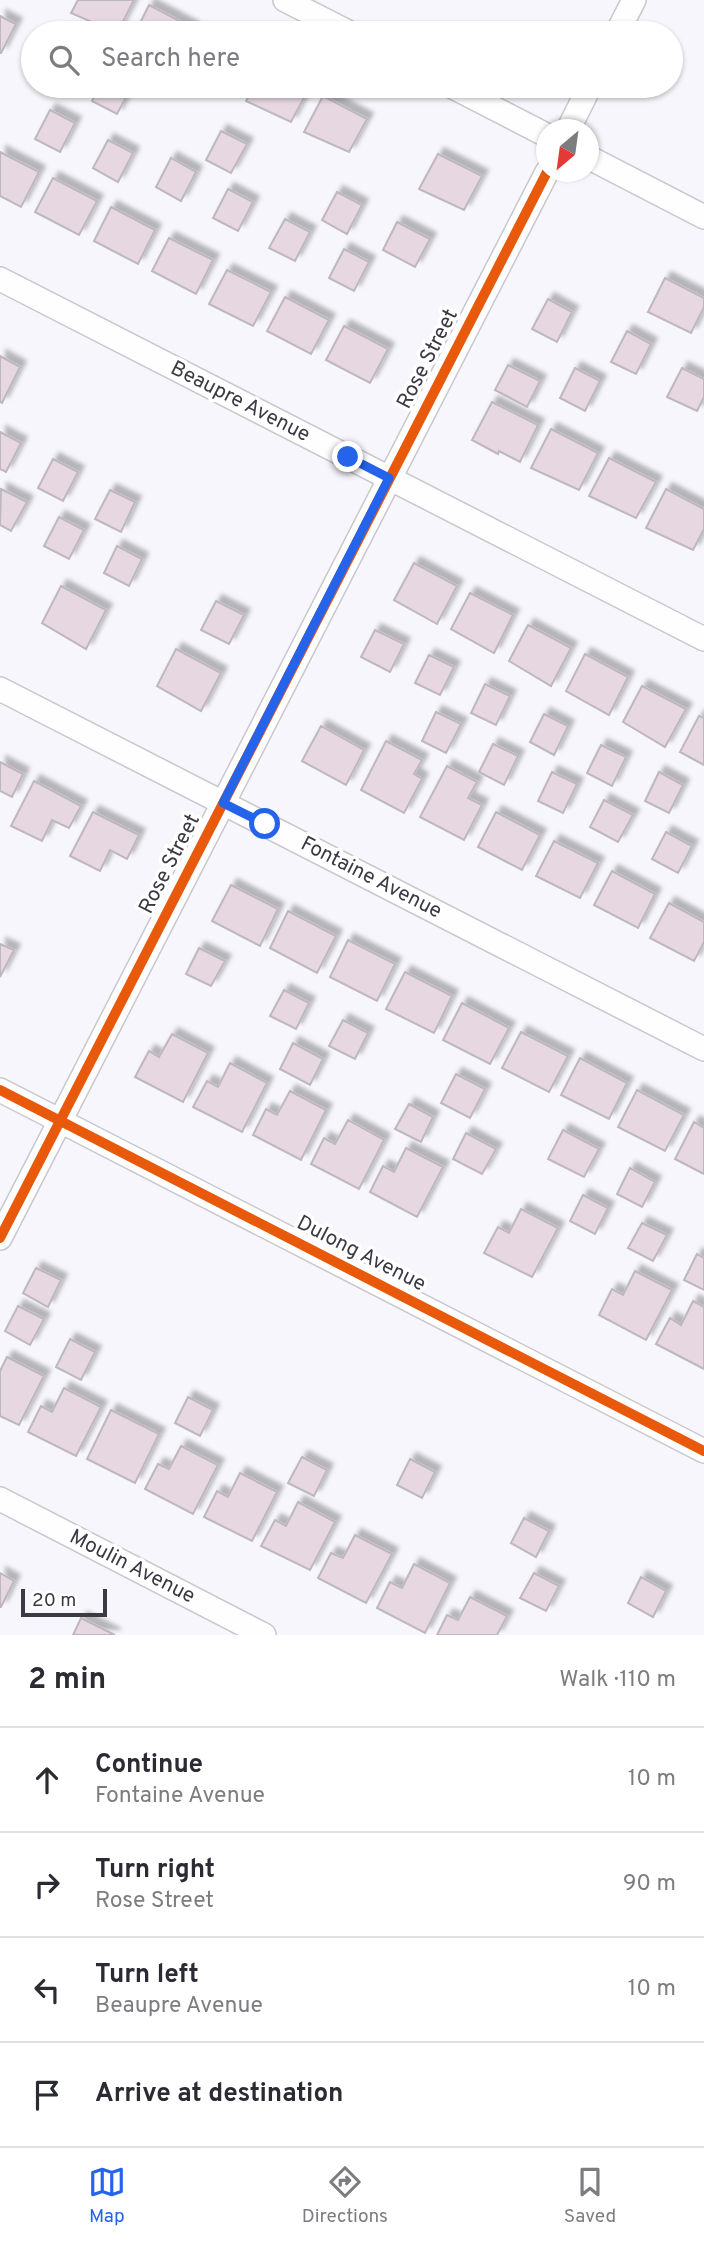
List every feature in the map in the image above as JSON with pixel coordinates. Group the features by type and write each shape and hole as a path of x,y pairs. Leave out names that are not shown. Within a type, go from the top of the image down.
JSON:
{"street":[{"path":"285,0 326,21"},
{"path":"623,21 634,0"},
{"path":"475,98 536,129"},
{"path":"574,119 584,98"},
{"path":"599,162 704,217"},
{"name":"Rose Street","path":"0,1238 542,182"},
{"name":"Beaupre Avenue","path":"0,278 704,639"},
{"name":"Fontaine Avenue","path":"0,689 704,1049"},
{"name":"Dulong Avenue","path":"0,1090 704,1451"},
{"name":"Moulin Avenue","path":"0,1499 264,1635"}],"building":[{"path":"78,0 134,0 123,21 89,21 71,13"},
{"path":"149,5 180,21 141,21"},
{"path":"0,16 16,24 1,53 0,53"},
{"path":"94,98 126,98 117,114 92,101"},
{"path":"248,98 304,98 291,122 246,101"},
{"path":"322,98 367,119 349,152 304,132"},
{"path":"50,110 75,123 60,152 35,139"},
{"path":"221,131 247,144 231,173 206,160"},
{"path":"108,140 133,153 118,182 93,168"},
{"path":"0,152 39,172 21,207 0,196"},
{"path":"438,154 482,176 464,210 419,189"},
{"path":"171,158 196,172 181,201 156,187"},
{"path":"53,178 97,201 79,235 35,212"},
{"path":"228,189 253,202 238,231 213,218"},
{"path":"337,192 362,205 347,234 322,220"},
{"path":"111,207 155,230 138,264 94,241"},
{"path":"285,219 310,232 295,261 269,248"},
{"path":"397,222 430,239 415,267 383,250"},
{"path":"169,238 213,260 196,294 152,271"},
{"path":"344,249 369,262 354,291 329,278"},
{"path":"227,270 271,292 253,326 209,304"},
{"path":"665,278 704,298 704,307 691,333 648,312"},
{"path":"285,297 329,320 311,354 267,331"},
{"path":"548,299 572,312 557,342 532,329"},
{"path":"344,326 388,349 370,383 326,360"},
{"path":"627,331 651,344 636,374 611,362"},
{"path":"0,356 20,367 2,403 0,402"},
{"path":"508,365 540,381 527,407 495,390"},
{"path":"575,368 600,381 585,411 560,398"},
{"path":"682,368 704,379 704,397 697,411 667,397"},
{"path":"492,402 538,425 520,462 472,440"},
{"path":"551,429 598,453 579,490 531,468"},
{"path":"0,432 21,443 6,472 0,469"},
{"path":"609,458 656,482 636,518 589,496"},
{"path":"53,459 78,472 63,501 38,488"},
{"path":"1,489 27,502 11,531 0,525"},
{"path":"666,489 704,509 704,529 693,550 646,528"},
{"path":"110,490 135,502 121,532 95,519"},
{"path":"59,517 84,530 69,559 44,546"},
{"path":"117,546 142,559 129,586 104,573"},
{"path":"414,563 457,586 437,624 394,600"},
{"path":"61,586 106,610 86,649 42,623"},
{"path":"470,593 513,615 494,653 451,629"},
{"path":"216,601 244,615 229,644 201,630"},
{"path":"528,625 571,648 551,686 509,661"},
{"path":"375,630 404,644 390,672 361,657"},
{"path":"176,649 221,673 201,711 157,686"},
{"path":"585,654 628,677 609,715 566,691"},
{"path":"429,655 454,667 440,695 415,683"},
{"path":"485,684 510,696 496,725 471,713"},
{"path":"642,686 686,709 665,747 623,722"},
{"path":"436,712 461,724 446,753 422,741"},
{"path":"544,714 568,726 554,755 530,742"},
{"path":"699,716 704,718 704,765 680,752"},
{"path":"321,726 364,750 346,785 302,761"},
{"path":"386,741 422,760 414,774 422,779 404,813 361,790"},
{"path":"493,744 518,756 504,785 479,772"},
{"path":"601,745 626,757 612,786 587,773"},
{"path":"0,762 23,774 12,797 0,791"},
{"path":"447,766 477,782 468,798 482,805 464,840 420,817"},
{"path":"552,772 577,784 563,813 538,801"},
{"path":"659,772 683,785 669,813 645,801"},
{"path":"34,781 81,806 69,828 52,820 42,841 11,826"},
{"path":"604,800 633,815 618,842 590,827"},
{"path":"93,812 139,835 127,859 110,850 100,871 70,856"},
{"path":"496,812 540,835 522,870 478,847"},
{"path":"666,832 692,846 678,873 652,859"},
{"path":"554,841 598,863 580,898 536,876"},
{"path":"612,871 655,894 638,928 594,905"},
{"path":"231,885 278,909 260,946 212,921"},
{"path":"669,903 704,922 704,942 694,961 650,938"},
{"path":"288,911 336,936 317,973 270,948"},
{"path":"348,940 395,964 377,1001 330,977"},
{"path":"0,944 14,950 0,977"},
{"path":"199,948 225,961 211,986 186,974"},
{"path":"405,972 452,996 434,1033 386,1009"},
{"path":"284,990 309,1003 296,1029 270,1016"},
{"path":"462,1003 509,1028 490,1064 443,1040"},
{"path":"343,1020 368,1033 355,1059 329,1046"},
{"path":"521,1032 568,1056 549,1092 502,1068"},
{"path":"172,1034 208,1053 183,1102 135,1077 149,1051 159,1057"},
{"path":"293,1043 323,1059 310,1085 280,1069"},
{"path":"580,1058 627,1083 609,1119 561,1095"},
{"path":"230,1063 267,1083 242,1132 193,1107 207,1081 218,1087"},
{"path":"456,1074 485,1089 470,1118 441,1103"},
{"path":"637,1090 684,1115 665,1151 618,1127"},
{"path":"290,1091 326,1110 301,1160 253,1135 266,1109 277,1115"},
{"path":"409,1104 433,1117 421,1142 395,1129"},
{"path":"348,1120 384,1140 359,1189 311,1164 324,1138 335,1144"},
{"path":"694,1122 704,1128 704,1174 675,1159"},
{"path":"563,1130 599,1149 584,1177 548,1159"},
{"path":"466,1133 496,1149 482,1174 453,1159"},
{"path":"406,1148 443,1167 417,1217 370,1192 383,1166 394,1172"},
{"path":"630,1168 655,1182 642,1207 617,1194"},
{"path":"583,1195 608,1208 595,1234 570,1221"},
{"path":"521,1209 558,1228 532,1277 484,1253 498,1227 509,1233"},
{"path":"642,1223 667,1235 653,1261 628,1248"},
{"path":"697,1254 704,1258 704,1290 684,1280"},
{"path":"36,1268 61,1280 48,1307 23,1293"},
{"path":"635,1271 672,1290 646,1340 599,1315 612,1289 623,1295"},
{"path":"693,1301 704,1307 704,1369 656,1344 670,1318 681,1325"},
{"path":"18,1306 44,1319 30,1345 5,1331"},
{"path":"70,1339 95,1352 81,1380 56,1367"},
{"path":"7,1357 44,1376 19,1425 0,1416 0,1371"},
{"path":"64,1388 101,1407 76,1456 28,1432 41,1406 52,1412"},
{"path":"188,1397 213,1410 200,1436 175,1423"},
{"path":"111,1410 159,1434 135,1483 87,1459"},
{"path":"181,1446 218,1465 193,1514 145,1489 158,1464 169,1469"},
{"path":"302,1457 327,1470 314,1496 288,1483"},
{"path":"410,1459 435,1472 422,1498 397,1485"},
{"path":"240,1473 277,1492 252,1541 204,1517 217,1491 228,1497"},
{"path":"298,1502 335,1522 310,1570 261,1546 275,1520 286,1526"},
{"path":"524,1518 549,1531 536,1557 511,1543"},
{"path":"355,1535 392,1554 366,1603 318,1578 331,1553 343,1558"},
{"path":"414,1564 450,1583 425,1633 377,1608 390,1582 402,1588"},
{"path":"0,1573 14,1581 1,1607 0,1607"},
{"path":"534,1573 559,1586 546,1611 520,1598"},
{"path":"641,1577 666,1591 653,1617 628,1603"},
{"path":"470,1597 507,1616 497,1635 437,1635 447,1615 458,1620"},
{"path":"81,1618 115,1635 73,1635"}],"cycle path":[{"path":"0,1238 542,182"},
{"path":"0,1090 704,1451"}],"route":[{"path":"265,824 223,803 389,478 348,457"}]}
